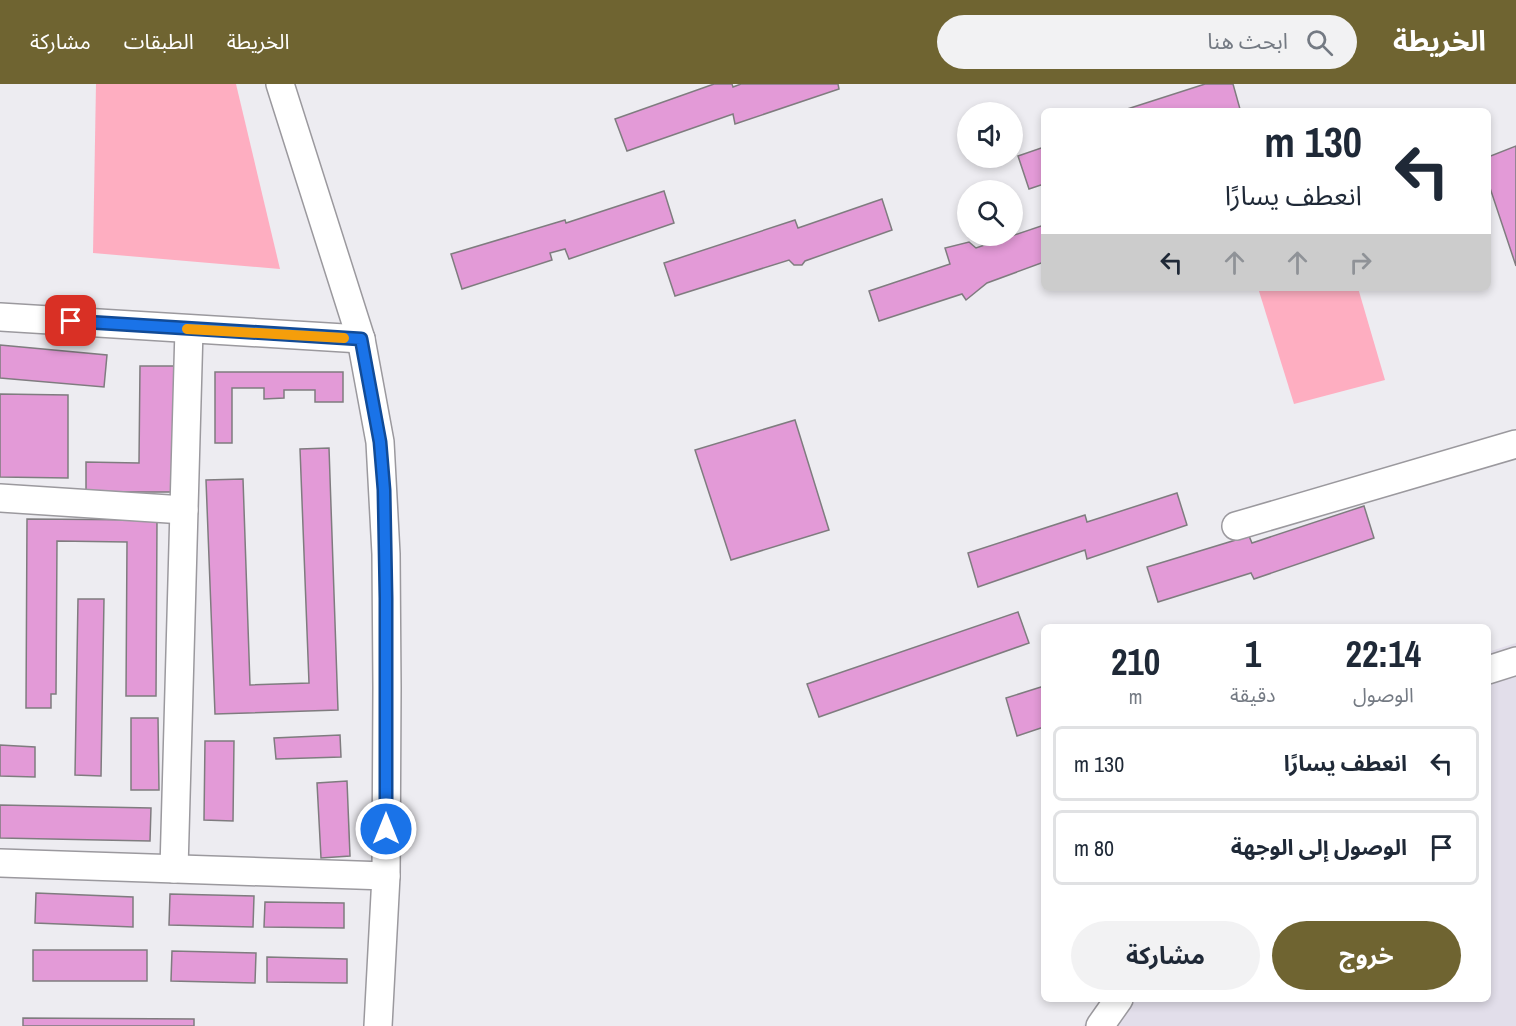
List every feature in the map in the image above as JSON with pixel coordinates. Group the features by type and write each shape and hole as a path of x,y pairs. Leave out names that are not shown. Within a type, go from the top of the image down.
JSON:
{"street":[{"path":"280,84 361,339 380,442 386,554 387,677 386,876 378,1026"},
{"path":"0,317 361,339"},
{"path":"174,869 189,329"},
{"path":"1236,526 1516,444"},
{"path":"0,498 184,510"},
{"path":"1491,669 1516,661"},
{"path":"0,863 386,876"},
{"path":"1100,1026 1117,1002"}],"shaded area":[{"path":"96,84 236,84 280,269 93,253"},
{"path":"1259,291 1359,291 1385,380 1294,404"},
{"path":"1516,643 1516,1026 1083,1026 1101,1002 1491,1002 1491,651"}],"building":[{"path":"714,84 732,84 733,87 741,84 838,84 839,89 735,124 733,114 627,151 615,119"},
{"path":"1205,84 1233,84 1240,108 1130,108"},
{"path":"1516,146 1516,266 1491,191 1491,156"},
{"path":"1041,148 1041,185 1029,189 1022,168 1023,154"},
{"path":"664,191 674,223 569,259 565,249 550,253 552,260 462,289 451,254 565,220 566,223"},
{"path":"882,199 892,230 805,261 802,265 794,265 789,260 675,296 664,263 795,220 798,228"},
{"path":"1041,226 1041,263 987,283 966,300 962,294 879,321 869,291 950,264 945,248 957,245 976,248 1023,246 1023,232"},
{"path":"0,345 107,355 104,387 0,378"},
{"path":"140,366 177,366 176,492 86,492 86,462 139,463"},
{"path":"215,372 343,372 343,402 315,402 315,390 284,390 284,398 264,399 264,388 232,388 232,443 215,443"},
{"path":"0,394 68,395 68,478 0,477"},
{"path":"795,420 829,530 731,560 695,450"},
{"path":"329,448 338,710 215,714 206,480 243,479 250,685 309,683 300,449"},
{"path":"1177,493 1187,525 1087,559 1085,550 978,587 968,553 1085,515 1087,522"},
{"path":"1364,506 1374,538 1254,579 1251,573 1158,602 1147,567 1249,536 1252,543"},
{"path":"27,519 157,520 156,696 126,696 127,542 57,541 56,694 51,694 51,708 26,708"},
{"path":"78,599 104,599 101,776 75,775"},
{"path":"1018,612 1029,643 819,717 807,684"},
{"path":"1041,687 1041,728 1017,736 1006,698"},
{"path":"131,718 158,718 159,790 131,790"},
{"path":"340,735 341,757 276,759 274,738"},
{"path":"205,741 234,741 233,821 204,820"},
{"path":"0,745 35,747 35,777 0,776"},
{"path":"347,781 350,856 321,858 317,783"},
{"path":"0,805 151,808 150,841 0,838"},
{"path":"36,893 133,897 133,927 35,923"},
{"path":"170,894 254,896 253,927 169,925"},
{"path":"265,902 344,903 344,928 264,927"},
{"path":"33,950 147,950 147,981 33,981"},
{"path":"172,951 256,953 255,983 171,981"},
{"path":"267,957 347,959 347,983 267,982"},
{"path":"23,1018 194,1019 194,1026 23,1026"}],"slow traffic":[{"path":"187,329 344,338"}],"route":[{"path":"71,321 361,339 380,442 384,490 387,688 386,829"}]}
